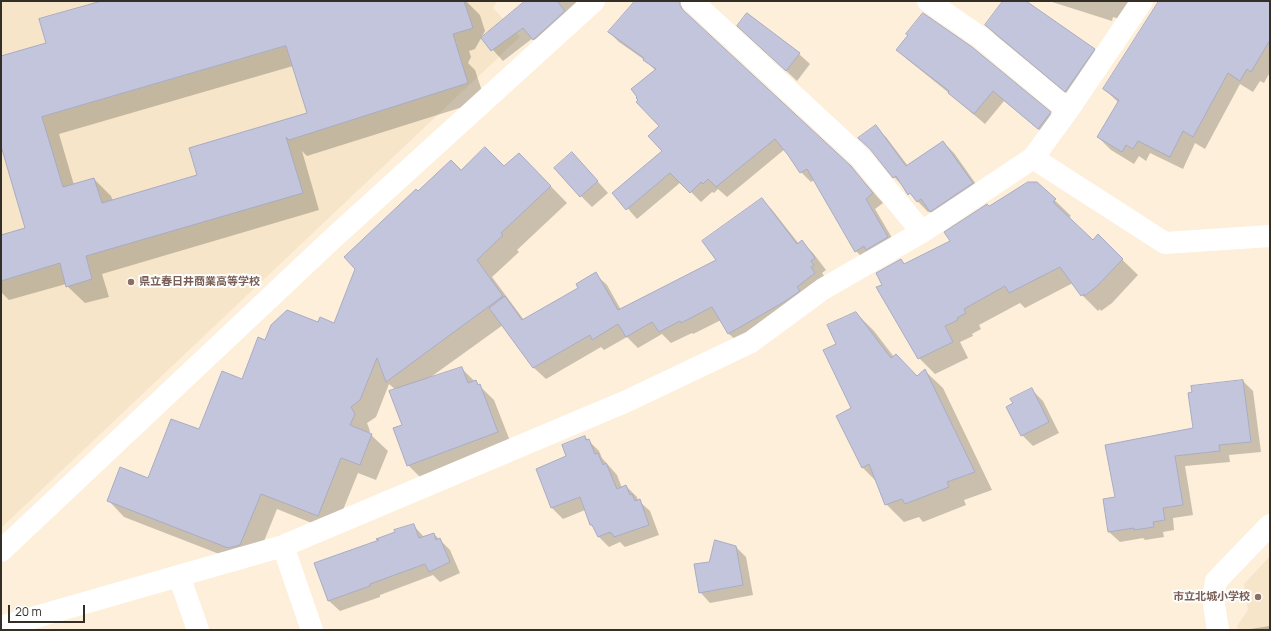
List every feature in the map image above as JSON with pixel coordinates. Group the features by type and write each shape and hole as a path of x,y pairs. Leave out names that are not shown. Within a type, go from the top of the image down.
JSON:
{"street":[{"path":"1,551 330,241 594,1"},
{"path":"692,1 860,157 922,232"},
{"path":"928,1 980,37 1068,110"},
{"path":"1,627 283,546 627,402 752,342 823,289 922,232 1033,158 1068,110 1142,1"},
{"path":"1033,158 1165,243 1270,236"},
{"path":"1218,630 1213,598 1216,581 1270,525"},
{"path":"283,546 312,630"},
{"path":"179,576 198,630"}],"shaded area":[{"name":"県立春日井商業高等学校","path":"1,1 497,1 493,8 520,37 1,528"},
{"name":"市立北城小学校","path":"1270,556 1270,630 1238,630 1237,626 1248,610 1244,584"}],"building":[{"path":"102,1 464,1 473,28 453,34 468,83 289,140 286,137 303,193 86,256 92,279 66,287 60,263 1,281 1,235 25,228 1,146 1,56 46,43 39,19","holes":["286,46 307,113 189,148 197,175 102,203 94,178 63,187 42,117"]},
{"path":"525,1 557,1 565,11 533,40 523,28 491,51 481,38"},
{"path":"635,1 680,1 680,5 683,10 851,166 873,193 866,199 888,237 866,250 864,246 855,252 807,169 800,173 775,139 716,187 708,179 703,184 701,182 690,193 670,173 626,210 612,193 662,151 648,136 659,126 636,102 638,100 636,98 637,97 631,89 656,69 643,60 644,58 608,32"},
{"path":"1003,1 1026,1 1095,49 1065,92 985,25"},
{"path":"1159,1 1270,1 1270,40 1251,72 1247,69 1240,81 1228,73 1193,137 1183,131 1170,157 1138,141 1133,149 1126,145 1122,152 1097,137 1119,100 1103,89"},
{"path":"747,13 800,53 786,71 737,26"},
{"path":"923,13 972,47 1051,112 1038,129 993,91 974,114 948,93 949,91 896,50 908,35 906,34"},
{"path":"876,125 906,166 943,141 973,183 930,212 921,199 917,202 910,193 908,195 896,176 893,178 870,149 858,138"},
{"path":"485,147 504,166 519,153 551,186 501,233 503,235 477,260 503,296 386,382 377,358 360,400 351,407 355,414 350,425 372,434 360,465 341,458 318,516 261,494 240,545 228,548 107,501 120,467 148,478 171,419 199,429 222,371 242,379 258,337 265,340 271,325 287,310 318,322 320,317 334,323 355,269 344,257 416,189 418,191 451,160 461,170"},
{"path":"572,152 598,181 580,197 554,168"},
{"path":"1028,182 1037,182 1056,199 1053,202 1093,240 1098,234 1123,259 1096,287 1084,296 1084,294 1081,296 1060,267 1009,293 1005,286 964,309 966,313 957,318 958,320 945,326 953,342 918,359 876,287 882,285 876,273 901,259 904,264 950,241 944,232 987,204 989,206"},
{"path":"762,198 797,244 802,240 815,258 811,261 814,265 811,267 815,273 797,287 800,291 784,302 728,334 712,307 681,323 680,321 659,332 652,322 626,337 618,324 592,340 590,335 533,368 489,308 505,296 522,320 578,288 576,284 596,272 618,310 716,260 702,241"},
{"path":"856,312 891,358 896,354 917,376 925,369 975,472 947,482 949,487 905,504 902,499 885,505 869,464 862,468 836,416 851,408 823,350 836,344 827,325"},
{"path":"462,367 468,383 476,380 478,385 480,384 498,432 407,466 393,428 402,425 389,391"},
{"path":"1243,380 1251,442 1219,445 1220,451 1175,456 1183,505 1163,508 1165,520 1153,522 1154,527 1108,532 1103,499 1115,497 1105,445 1193,428 1188,393 1192,392 1191,386"},
{"path":"1032,388 1049,422 1021,436 1006,407 1013,403 1010,399"},
{"path":"585,436 586,440 589,439 595,454 598,453 603,465 606,463 617,489 626,485 630,495 632,494 635,501 640,499 649,525 614,537 612,533 610,534 610,532 598,537 592,525 590,525 580,497 551,508 536,469 566,456 562,445"},
{"path":"414,524 419,538 434,533 436,540 440,538 450,562 429,572 425,564 328,601 314,563 379,540 376,539 395,532 394,530"},
{"path":"715,540 736,546 743,585 699,593 694,564 709,562"}],"place":[{"name":"県立春日井商業高等学校","path":"131,282"},
{"name":"市立北城小学校","path":"1258,597"}]}
